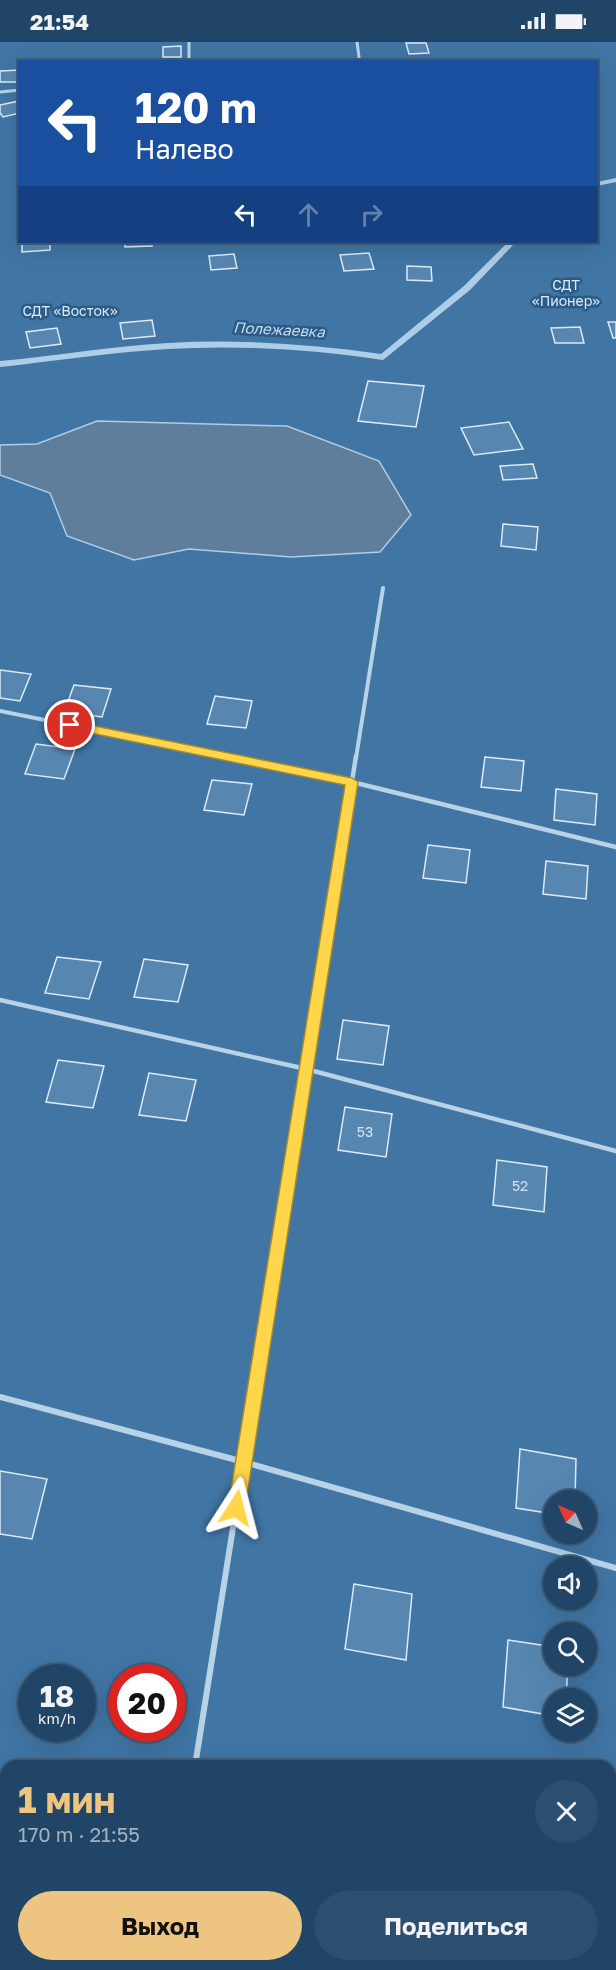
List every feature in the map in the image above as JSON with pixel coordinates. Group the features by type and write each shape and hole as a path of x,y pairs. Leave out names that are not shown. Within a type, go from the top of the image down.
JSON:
{"lane":[{"path":"189,42 189,60"},
{"path":"357,42 359,57"},
{"path":"0,92 18,90"},
{"path":"196,1760 383,588"},
{"path":"0,711 352,782 616,847"},
{"path":"0,1000 306,1069 616,1151"},
{"path":"0,1397 244,1462 616,1568"}],"green space":[{"path":"0,42 616,42 616,1760 0,1760"}],"shaded area":[{"path":"97,421 287,426 379,461 411,515 380,552 291,557 189,549 134,560 67,536 50,493 0,475 0,445 37,444"}],"building":[{"path":"406,43 426,43 429,53 409,54"},
{"path":"181,46 181,57 163,57 163,47"},
{"path":"18,70 18,82 0,82 0,71"},
{"path":"18,101 18,113 3,117 0,113 0,105"},
{"path":"50,243 50,250 22,252 22,244"},
{"path":"125,243 152,243 152,246 125,247"},
{"path":"369,253 374,269 344,271 340,255"},
{"path":"234,254 237,268 211,270 209,256"},
{"path":"407,266 431,267 432,281 407,280"},
{"path":"152,320 155,336 123,339 120,323"},
{"path":"608,322 616,322 616,338 613,338"},
{"path":"580,327 584,343 555,343 551,328"},
{"path":"57,328 61,344 30,348 26,332"},
{"path":"368,381 424,386 416,427 358,421"},
{"path":"509,422 523,449 474,455 461,428"},
{"path":"533,464 537,478 503,480 500,466"},
{"path":"503,524 538,527 536,550 501,546"},
{"path":"0,670 31,674 20,701 0,698"},
{"path":"74,685 111,689 102,717 64,712"},
{"path":"215,696 252,701 246,728 207,724"},
{"path":"36,744 75,749 64,779 25,774"},
{"path":"485,757 524,761 521,791 481,787"},
{"path":"212,780 252,784 244,815 204,810"},
{"path":"556,789 597,794 595,825 554,820"},
{"path":"428,845 470,850 466,883 423,878"},
{"path":"546,861 588,866 586,899 543,894"},
{"path":"57,957 101,962 89,999 45,993"},
{"path":"144,959 188,965 178,1002 134,997"},
{"path":"343,1020 389,1026 383,1065 337,1059"},
{"path":"58,1060 104,1066 93,1108 46,1102"},
{"path":"149,1073 196,1080 186,1121 139,1115"},
{"path":"345,1107 392,1114 386,1157 338,1150"},
{"path":"497,1160 547,1167 544,1212 493,1205"},
{"path":"520,1449 576,1459 575,1490 543,1490 543,1512 516,1508"},
{"path":"0,1471 47,1479 32,1539 0,1534"},
{"path":"354,1584 412,1594 406,1660 345,1649"},
{"path":"508,1640 543,1645 543,1676 567,1676 567,1688 543,1688 543,1714 503,1707"}],"waterway":[{"name":"Полежаевка","path":"598,184 616,180"},
{"name":"Полежаевка","path":"0,364 120,350 230,344 322,349 383,357 467,288 511,243"}],"route":[{"path":"70,725 352,782 236,1508"}],"park label":[{"name":"СДТ «Пионер»","path":"566,294"},
{"name":"СДТ «Восток»","path":"70,311"}]}
